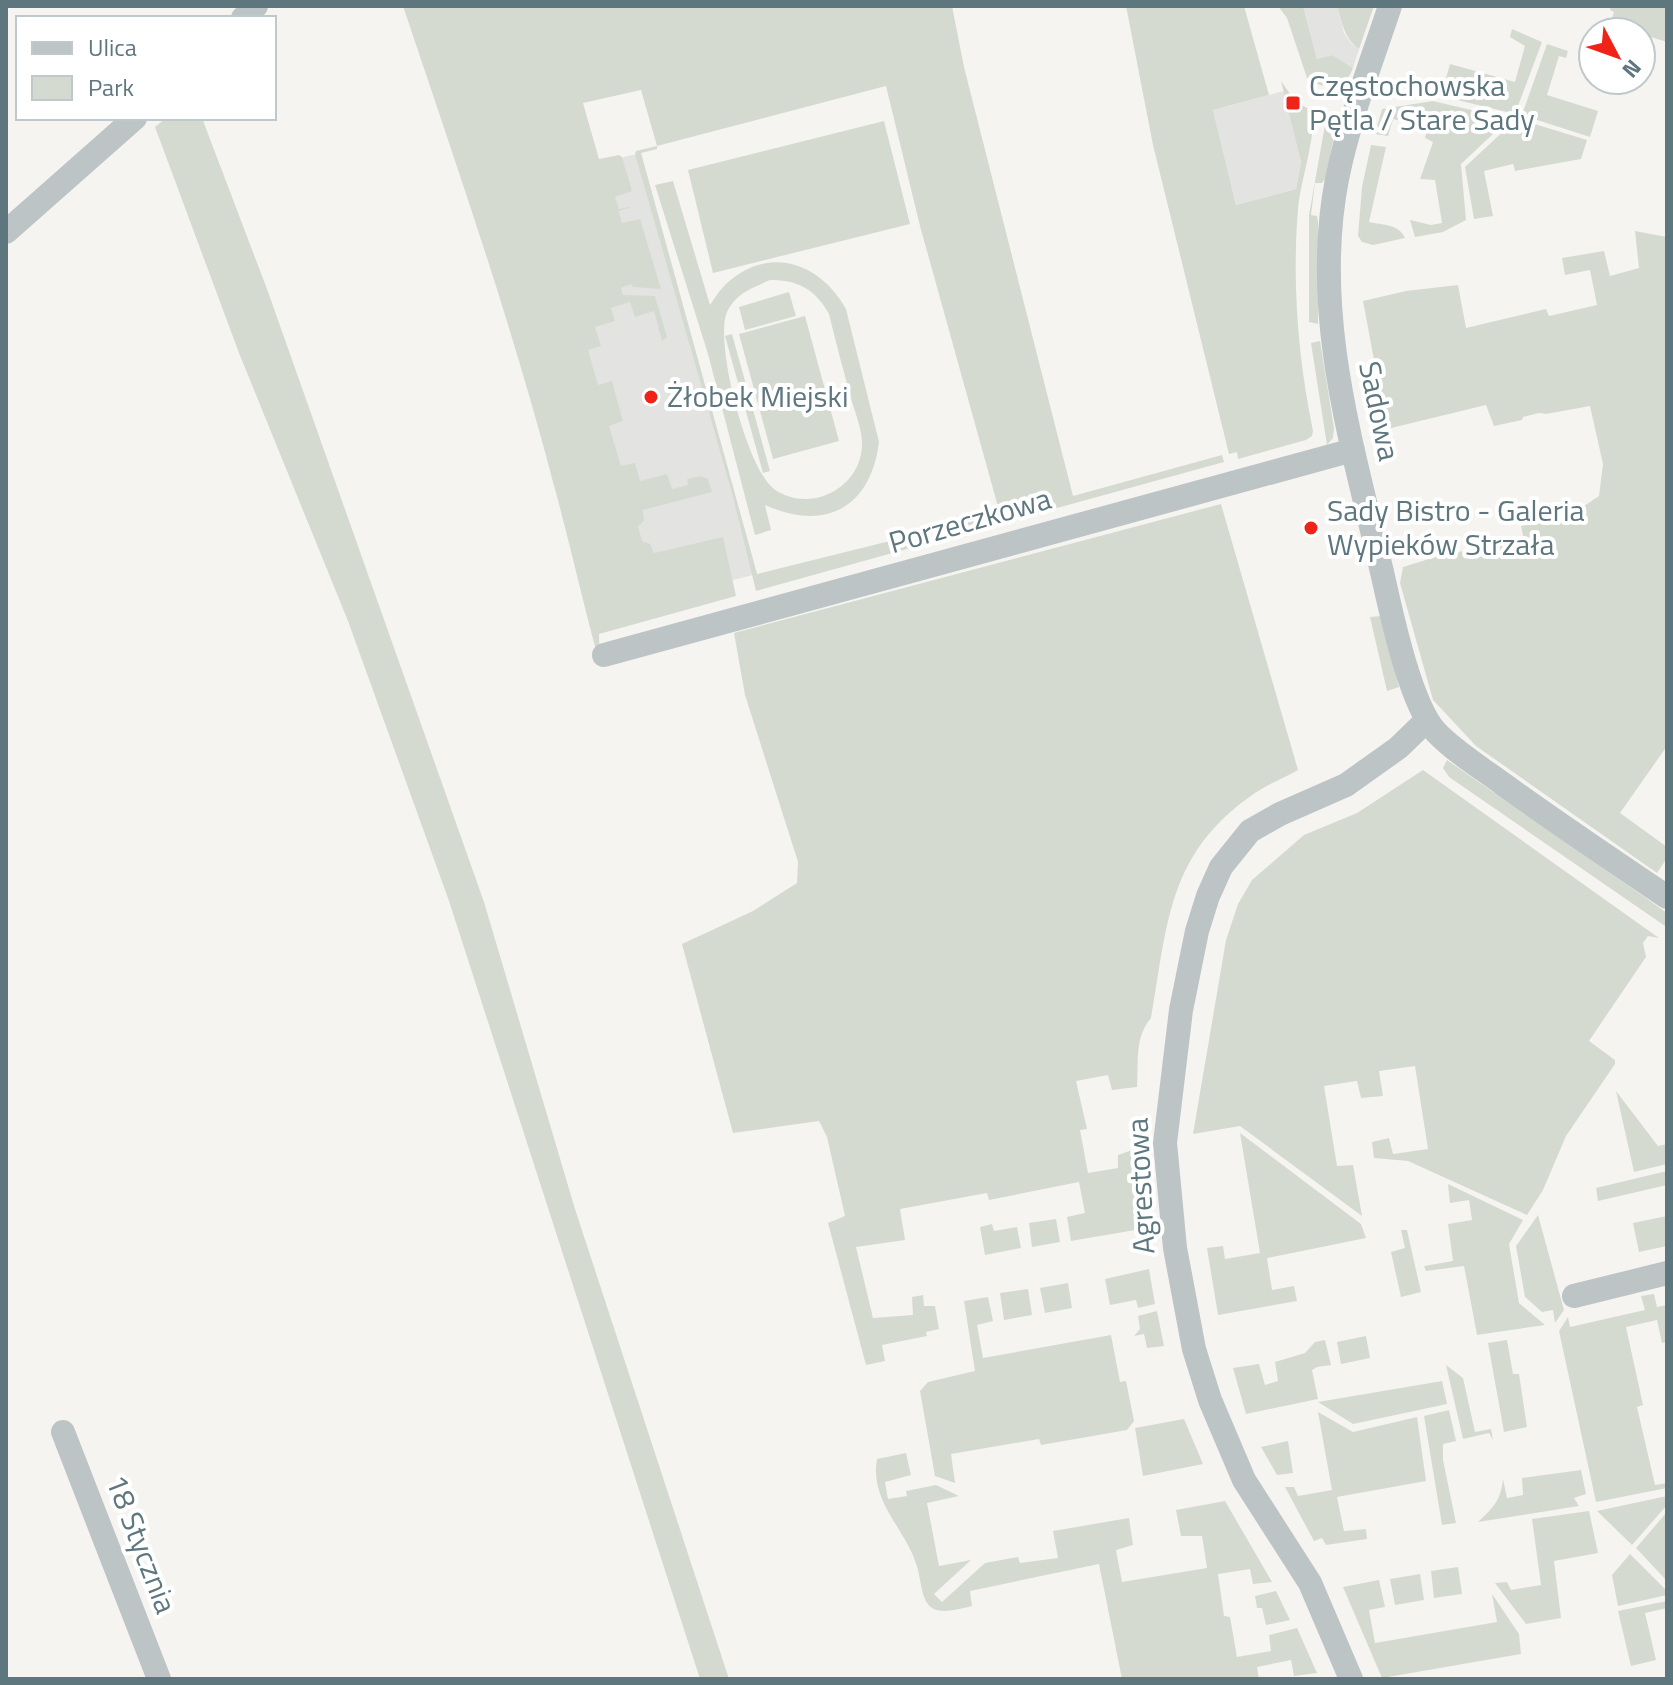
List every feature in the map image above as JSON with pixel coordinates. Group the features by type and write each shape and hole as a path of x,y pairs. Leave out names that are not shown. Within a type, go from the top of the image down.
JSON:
{"street":[{"name":"Sadowa","path":"1390,6 1350,127 1337,182 1330,240 1330,281 1337,381 1387,595 1414,692 1427,720 1459,752 1667,897"},
{"path":"6,232 133,120"},
{"name":"Porzeczkowa","path":"604,655 1353,450"},
{"name":"Agrestowa","path":"1351,1679 1310,1583 1244,1480 1210,1400 1194,1349 1175,1248 1165,1143 1181,1010 1197,931 1221,867 1250,831 1357,778 1398,748 1427,720"},
{"path":"1574,1296 1667,1273"},
{"name":"18 Stycznia","path":"63,1432 159,1679"}],"shaded area":[{"path":"1303,6 1337,6 1344,33 1359,49 1353,68 1332,55 1317,59"},
{"path":"1284,91 1301,162 1296,189 1236,205 1213,110"},
{"name":"Żłobek Miejski","path":"641,153 757,574 649,601 529,179"}],"green space":[{"path":"403,6 952,6 964,67 1073,496 1222,455 1224,462 941,540 938,529 1000,514 920,226 886,86 657,146 641,90 583,103 599,159 622,157 632,191 615,197 619,209 635,206 619,211 622,223 640,219 661,289 633,287 631,284 621,288 623,295 655,296 667,337 662,341 654,311 635,317 630,302 611,308 615,321 595,327 601,346 588,350 598,385 612,381 623,421 609,426 621,466 635,463 640,481 667,474 672,489 688,485 687,479 700,476 708,479 712,492 643,510 644,521 638,526 642,541 650,544 654,553 723,537 736,596 599,634 600,665 537,422 482,243"},
{"path":"1126,6 1244,6 1269,95 1213,110 1236,205 1296,189 1301,162 1281,81 1296,108 1299,103 1313,112 1312,135 1298,209 1296,265 1300,348 1313,431 1306,440 1238,459 1237,452 1229,454 1153,145"},
{"path":"1278,6 1303,6 1317,59 1332,55 1353,68 1345,81 1327,87 1307,78 1287,18"},
{"path":"1337,6 1374,6 1359,49 1347,35"},
{"path":"1611,6 1667,6 1667,42 1657,39 1657,16 1613,16 1614,12 1610,10"},
{"path":"1512,29 1542,42 1515,114 1441,96 1450,64 1515,82 1525,46 1510,37"},
{"path":"1547,44 1568,51 1566,58 1559,56 1547,95 1598,111 1590,137 1522,115"},
{"path":"1433,101 1509,119 1461,164 1466,220 1443,232 1415,237 1410,220 1431,225 1442,223 1435,180 1420,179 1433,142 1425,138 1428,127 1393,119 1388,136 1375,134 1382,109"},
{"path":"164,120 203,120 267,289 484,902 575,1209 729,1679 700,1679 449,901 348,621 239,353 155,127"},
{"path":"884,121 910,224 713,273 688,170"},
{"path":"1528,122 1587,140 1581,159 1515,171 1513,164 1484,171 1493,216 1474,219 1465,167 1509,126 1515,131 1524,128"},
{"path":"1325,125 1336,128 1325,179 1322,183 1315,183 1311,215 1317,216 1318,222 1318,324 1309,322 1309,215"},
{"path":"1371,145 1386,147 1369,222 1395,228 1405,238 1373,245 1362,242 1358,236 1362,187"},
{"path":"657,146 657,149 641,153 757,574 922,533 925,544 756,591 732,493 635,154 636,151"},
{"path":"673,181 710,305 725,285 741,273 775,262 791,264 822,279 846,309 879,442 866,483 855,498 842,508 807,516 765,505 771,530 755,535 708,354 655,185","holes":["770,280 780,280 812,292 829,314 861,433 860,459 853,473 844,484 818,498 788,496 774,489 764,477 744,432 729,376 724,327 727,312 735,300 746,292"]},
{"path":"1635,231 1667,237 1667,746 1620,813 1667,847 1667,858 1657,873 1476,746 1433,700 1400,583 1403,567 1442,555 1524,540 1521,526 1566,518 1599,496 1603,464 1590,406 1539,413 1494,426 1486,405 1387,429 1363,301 1406,291 1458,285 1466,328 1546,309 1549,316 1597,305 1590,270 1565,275 1562,258 1604,251 1610,276 1639,268"},
{"path":"789,292 796,316 745,330 739,307"},
{"path":"805,316 839,441 773,459 739,334"},
{"path":"732,334 770,471 763,473 725,336"},
{"path":"1320,341 1334,428 1333,438 1327,445 1311,343"},
{"path":"1221,504 1298,770 1260,790 1226,816 1204,840 1188,866 1168,921 1151,1018 1140,1042 1137,1087 1112,1090 1108,1075 1076,1081 1087,1129 1080,1130 1088,1173 1118,1168 1118,1155 1135,1149 1141,1229 1071,1241 1067,1217 1085,1213 1079,1182 989,1200 987,1193 900,1209 905,1240 856,1247 873,1318 913,1315 912,1297 923,1295 924,1306 935,1306 939,1329 926,1332 927,1336 882,1345 885,1361 866,1365 828,1223 845,1216 827,1137 819,1121 733,1133 682,944 753,911 797,883 798,862 745,695 734,633"},
{"path":"1381,616 1399,687 1387,691 1370,617"},
{"path":"1447,760 1667,913 1665,926 1449,777 1443,768"},
{"path":"1423,770 1659,938 1648,936 1643,943 1646,957 1589,1041 1615,1060 1615,1064 1566,1136 1543,1190 1527,1215 1408,1161 1374,1158 1372,1142 1389,1138 1393,1154 1428,1149 1415,1066 1379,1071 1383,1096 1361,1098 1357,1081 1324,1086 1337,1166 1353,1165 1362,1216 1240,1126 1193,1134 1226,940 1238,904 1252,880 1304,835 1357,813"},
{"path":"1616,1091 1658,1146 1667,1144 1667,1164 1634,1172"},
{"path":"1240,1133 1361,1224 1366,1238 1267,1258 1272,1290 1294,1286 1297,1301 1218,1315 1207,1248 1223,1246 1225,1259 1260,1253"},
{"path":"1667,1171 1667,1185 1598,1201 1596,1188"},
{"path":"1448,1184 1523,1220 1509,1244 1519,1303 1545,1325 1477,1335 1464,1266 1426,1271 1424,1266 1453,1261 1448,1224 1472,1220 1469,1200 1450,1203"},
{"path":"1538,1215 1564,1310 1555,1323 1553,1310 1542,1312 1525,1297 1516,1246"},
{"path":"1667,1216 1667,1246 1639,1252 1633,1223"},
{"path":"1056,1219 1060,1242 1032,1247 1029,1223"},
{"path":"992,1224 994,1231 1017,1227 1021,1248 985,1255 980,1227"},
{"path":"1401,1230 1407,1230 1421,1292 1401,1297 1391,1252 1405,1248"},
{"path":"1149,1269 1155,1304 1138,1308 1136,1300 1110,1305 1105,1279"},
{"path":"1068,1283 1072,1308 1045,1313 1040,1288"},
{"path":"1028,1289 1032,1315 1004,1320 1000,1293"},
{"path":"1654,1294 1657,1307 1667,1305 1667,1342 1662,1343 1657,1320 1626,1327 1643,1405 1637,1407 1655,1485 1667,1483 1667,1488 1596,1502 1559,1331 1568,1317 1570,1327 1645,1310 1641,1296"},
{"path":"988,1297 993,1321 977,1325 983,1358 1111,1335 1120,1382 1126,1381 1134,1421 1127,1430 1041,1445 1039,1439 951,1454 955,1483 935,1476 920,1391 928,1382 975,1371 964,1301"},
{"path":"1157,1311 1164,1346 1147,1348 1144,1334 1134,1336 1140,1329 1138,1316"},
{"path":"1366,1336 1370,1358 1341,1364 1337,1342"},
{"path":"1325,1340 1331,1365 1312,1370 1318,1399 1246,1414 1233,1368 1259,1364 1265,1385 1278,1381 1275,1362 1305,1353 1315,1342"},
{"path":"1507,1340 1513,1374 1519,1374 1527,1427 1504,1432 1488,1343"},
{"path":"1446,1365 1463,1378 1475,1432 1491,1429 1493,1440 1489,1433 1463,1439"},
{"path":"1442,1381 1447,1404 1353,1424 1318,1402"},
{"path":"1449,1410 1456,1441 1443,1444 1443,1460 1456,1523 1442,1525 1424,1416"},
{"path":"1318,1412 1353,1432 1417,1417 1426,1481 1337,1497 1344,1531 1366,1529 1367,1539 1326,1545 1322,1538 1314,1541 1285,1487 1294,1487 1298,1496 1332,1490"},
{"path":"1184,1419 1203,1464 1143,1476 1135,1428"},
{"path":"1288,1441 1293,1473 1277,1475 1261,1447"},
{"path":"906,1453 911,1475 885,1482 888,1499 907,1496 906,1491 936,1485 959,1496 927,1503 939,1566 971,1560 934,1594 942,1602 985,1563 1018,1557 1020,1563 1058,1558 1053,1531 1129,1518 1133,1545 1116,1550 1122,1582 1207,1568 1202,1536 1181,1536 1176,1510 1225,1501 1272,1582 1253,1584 1250,1569 1218,1574 1224,1616 1230,1617 1237,1657 1271,1651 1269,1635 1297,1628 1317,1673 1294,1676 1291,1660 1257,1667 1259,1679 1122,1679 1099,1564 970,1591 972,1606 948,1611 934,1609 924,1598 913,1556 884,1503 876,1475 877,1459"},
{"path":"1581,1470 1586,1494 1574,1498 1579,1506 1478,1522 1495,1503 1503,1479 1507,1498 1523,1495 1522,1478"},
{"path":"1667,1496 1667,1505 1632,1545 1597,1511"},
{"path":"1589,1511 1598,1553 1554,1561 1561,1618 1526,1624 1495,1583 1507,1582 1511,1590 1541,1585 1532,1519"},
{"path":"1667,1512 1667,1581 1636,1548"},
{"path":"1630,1554 1667,1591 1667,1595 1618,1606 1612,1575"},
{"path":"1458,1567 1462,1594 1434,1598 1431,1571"},
{"path":"1420,1574 1424,1600 1395,1605 1390,1579"},
{"path":"1379,1580 1385,1607 1369,1610 1375,1643 1497,1622 1492,1594 1519,1634 1521,1654 1382,1678 1343,1587"},
{"path":"1276,1591 1290,1620 1266,1625 1255,1596"},
{"path":"1667,1601 1667,1608 1645,1613 1656,1660 1631,1666 1618,1611"}],"place":[{"name":"Częstochowska Pętla / Stare Sady","path":"1293,103"},
{"name":"Żłobek Miejski","path":"651,397"},
{"name":"Sady Bistro - Galeria Wypieków Strzała","path":"1311,528"}]}
